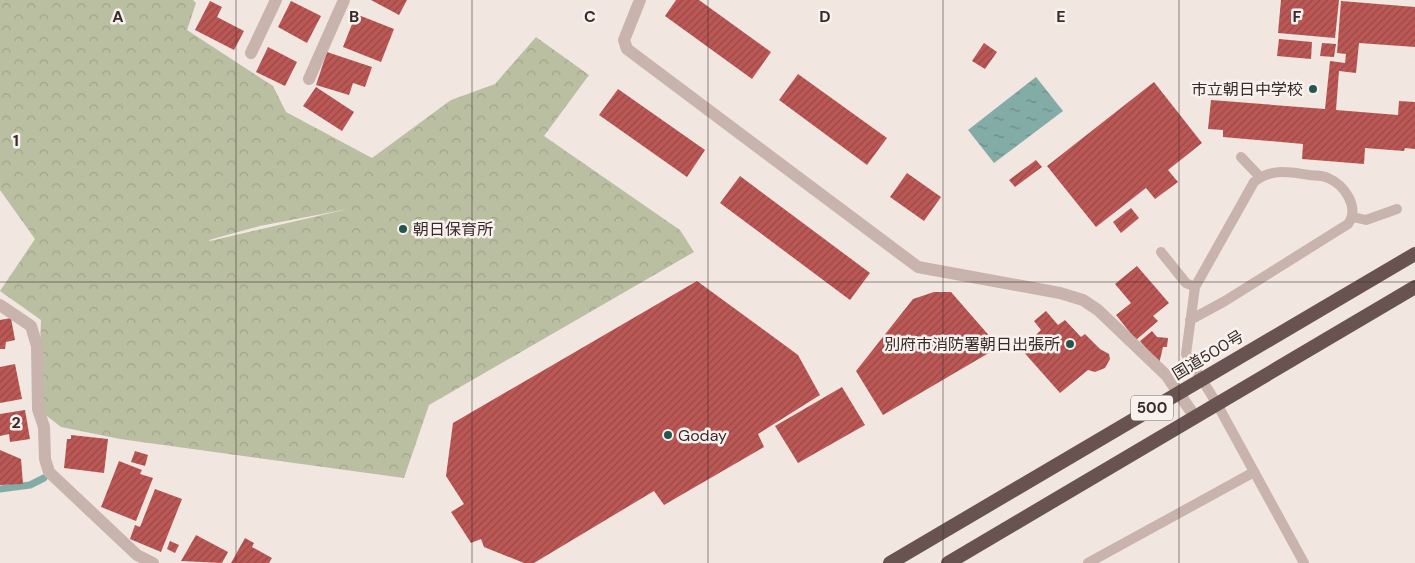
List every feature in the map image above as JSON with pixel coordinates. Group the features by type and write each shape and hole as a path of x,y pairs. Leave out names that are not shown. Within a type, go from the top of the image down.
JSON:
{"highway":[{"name":"国道500号","path":"890,563 1415,254"},
{"name":"500","path":"948,563 1415,287"}],"street":[{"path":"251,53 276,0"},
{"path":"309,79 344,0"},
{"path":"640,0 624,40 627,49 918,267 1060,293 1083,300 1098,310 1167,376 1180,392 1195,417"},
{"path":"0,305 31,326 38,346 38,409 44,427 45,459 49,472 137,554 153,563"}],"lane":[{"path":"1241,158 1260,177"},
{"path":"1190,320 1225,302 1340,229 1353,217 1354,208 1346,195 1326,177 1280,171 1260,177 1254,182 1195,287 1190,320 1186,354 1217,404 1304,563"},
{"path":"1353,217 1366,220 1397,209"},
{"path":"1161,252 1186,283 1195,287"},
{"path":"1088,563 1254,472"}],"green space":[{"path":"0,0 193,0 196,3 187,30 273,86 286,112 372,158 451,100 495,84 536,37 589,75 544,136 680,230 694,252 429,405 404,478 120,439 61,427 38,409 41,320 0,291 35,239 0,190","holes":["348,209 210,241 260,226"]}],"water":[{"path":"1036,77 1063,111 994,163 968,130"}],"building":[{"path":"371,0 407,0 399,15"},
{"path":"676,0 699,0 771,52 752,79 665,16"},
{"path":"1281,0 1339,0 1335,38 1278,33"},
{"path":"210,1 222,7 217,17 244,31 234,50 195,30"},
{"path":"291,1 321,16 307,43 278,27"},
{"path":"1341,1 1415,7 1415,47 1359,43 1356,73 1339,71 1336,110 1398,115 1399,101 1415,102 1415,149 1405,148 1404,151 1365,148 1364,164 1302,159 1303,144 1223,137 1223,130 1208,129 1211,100 1325,109 1330,61 1345,63 1346,54 1337,53"},
{"path":"356,14 394,29 381,62 343,47"},
{"path":"1279,39 1312,42 1311,59 1277,56"},
{"path":"984,43 997,52 985,69 972,61"},
{"path":"1322,43 1336,44 1334,57 1320,56"},
{"path":"268,47 297,62 285,86 256,72"},
{"path":"327,52 372,67 365,87 353,83 349,95 316,85"},
{"path":"798,74 887,138 867,165 779,100"},
{"path":"1154,82 1202,143 1168,170 1178,182 1155,199 1146,188 1096,227 1047,166"},
{"path":"316,87 354,112 342,131 303,106"},
{"path":"618,89 705,150 687,177 599,115"},
{"path":"1036,160 1042,167 1015,187 1009,180"},
{"path":"907,173 941,197 924,221 890,197"},
{"path":"740,176 870,273 850,300 720,203"},
{"path":"1131,208 1139,218 1121,233 1113,222"},
{"path":"1137,266 1169,303 1153,316 1158,321 1136,340 1116,315 1131,303 1115,284"},
{"path":"697,281 798,355 820,395 758,434 764,447 664,505 654,491 534,563 524,563 484,547 481,539 471,543 451,512 464,504 446,476 453,423"},
{"path":"934,292 951,292 999,347 883,415 856,371 913,299"},
{"path":"1046,311 1058,325 1065,320 1081,337 1085,334 1100,349 1109,354 1110,359 1105,368 1095,372 1088,370 1060,393 1021,349 1041,330 1034,321"},
{"path":"11,318 15,340 6,342 5,349 0,349 0,320"},
{"path":"1152,331 1157,337 1168,338 1167,347 1163,347 1159,364 1140,341"},
{"path":"15,364 22,399 0,403 0,367"},
{"path":"842,387 865,425 798,463 775,426"},
{"path":"25,410 30,439 10,442 9,434 0,436 0,414"},
{"path":"71,435 108,439 104,473 64,468 67,439 71,439"},
{"path":"0,450 21,459 23,484 0,485"},
{"path":"135,451 148,455 145,466 131,462"},
{"path":"119,461 142,470 140,474 153,478 136,521 101,507"},
{"path":"155,489 182,499 161,552 130,539 135,525 140,527"},
{"path":"196,535 228,552 222,563 181,561"},
{"path":"245,538 254,543 252,547 272,558 269,563 231,563"},
{"path":"170,541 179,545 175,553 167,549"}],"waterway":[{"path":"0,489 30,485 44,478"}],"place":[{"name":"市立朝日中学校","path":"1313,89"},
{"name":"朝日保育所","path":"403,229"},
{"name":"別府市消防署朝日出張所","path":"1070,344"},
{"name":"Goday","path":"668,435"}]}
